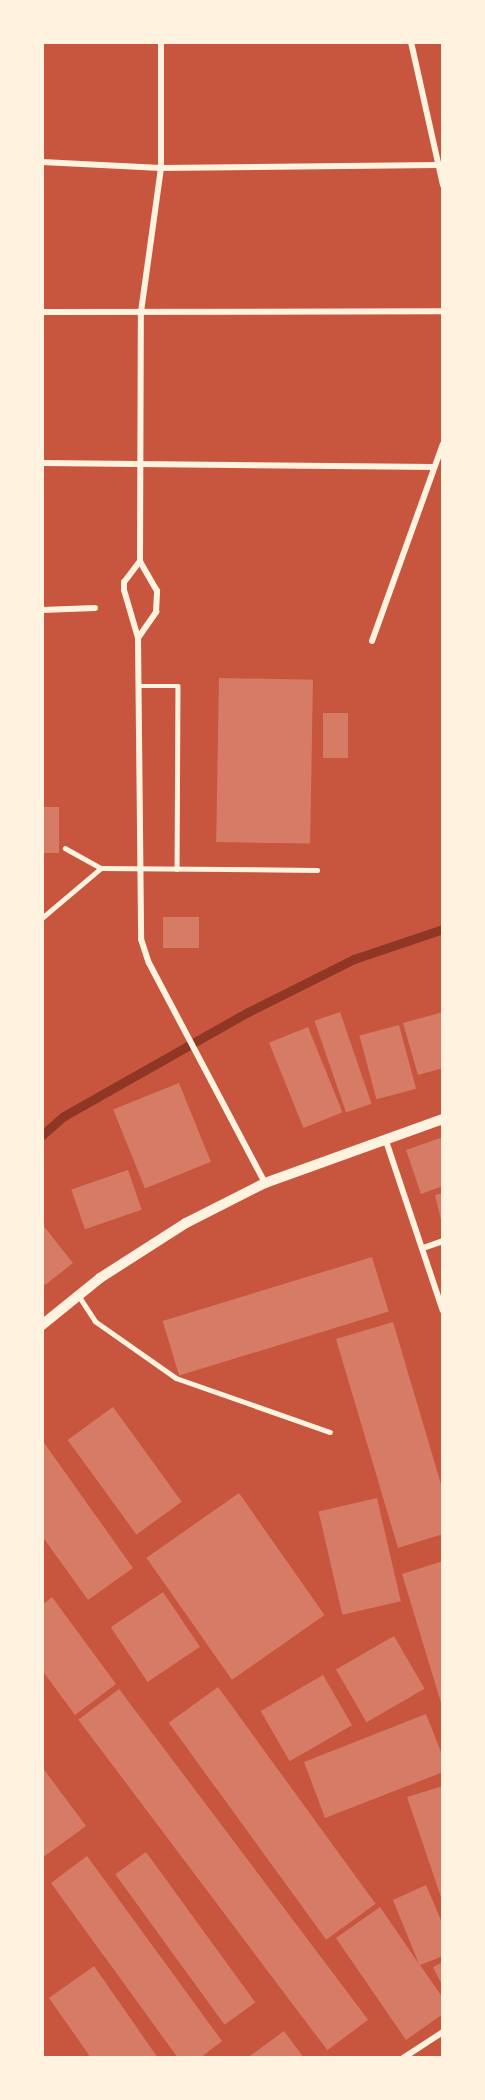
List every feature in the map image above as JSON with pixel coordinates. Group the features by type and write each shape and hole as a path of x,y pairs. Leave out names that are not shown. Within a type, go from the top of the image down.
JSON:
{"street":[{"path":"138,638 156,612 157,591 140,561 141,312 161,168 161,42"},
{"path":"411,42 443,185"},
{"path":"42,162 161,168 437,165"},
{"path":"42,312 443,311"},
{"path":"372,641 443,444"},
{"path":"42,463 434,467"},
{"path":"140,561 124,582 124,590 138,638 138,867 141,939 176,1015 265,1183"},
{"path":"42,610 95,608"},
{"path":"42,1325 79,1295 186,1223 265,1183 443,1119"},
{"path":"385,1138 443,1311"},
{"path":"423,1248 443,1241"},
{"path":"403,2058 411,2056 443,2032"}],"lane":[{"path":"139,686 178,686 177,869"},
{"path":"65,848 101,868 317,870"},
{"path":"42,918 101,868"},
{"path":"79,1295 95,1321 176,1378 330,1432"}],"building":[{"path":"219,678 313,680 310,844 216,842"},
{"path":"323,713 348,713 348,758 323,758"},
{"path":"42,807 59,807 59,853 42,853"},
{"path":"163,917 199,917 199,948 163,948"},
{"path":"340,1012 372,1104 346,1113 314,1021"},
{"path":"443,1012 443,1068 418,1075 403,1023"},
{"path":"399,1025 416,1089 376,1099 359,1036"},
{"path":"308,1027 342,1112 304,1128 269,1043"},
{"path":"179,1083 211,1162 145,1188 113,1110"},
{"path":"443,1137 443,1186 421,1194 406,1150"},
{"path":"128,1170 142,1210 85,1229 71,1190"},
{"path":"443,1193 443,1224 442,1224 435,1195"},
{"path":"42,1224 73,1263 45,1285 42,1281"},
{"path":"372,1257 389,1312 179,1376 163,1321"},
{"path":"393,1322 443,1491 443,1534 398,1548 336,1339"},
{"path":"113,1407 182,1502 136,1535 68,1440"},
{"path":"42,1440 133,1568 88,1600 42,1536"},
{"path":"239,1493 324,1615 232,1680 146,1558"},
{"path":"377,1498 401,1601 342,1615 319,1511"},
{"path":"443,1561 443,1706 442,1706 402,1574"},
{"path":"163,1592 200,1647 148,1682 111,1627"},
{"path":"52,1597 116,1684 75,1715 42,1670 42,1605"},
{"path":"394,1636 424,1689 366,1722 336,1670"},
{"path":"323,1675 352,1725 290,1761 261,1711"},
{"path":"218,1687 376,1904 326,1940 169,1723"},
{"path":"119,1689 368,2020 327,2050 78,1720"},
{"path":"426,1714 443,1757 443,1772 325,1818 304,1762"},
{"path":"42,1767 86,1826 42,1858"},
{"path":"443,1786 443,1903 407,1797"},
{"path":"146,1852 255,2002 225,2025 115,1874"},
{"path":"87,1856 222,2041 200,2058 178,2058 51,1883"},
{"path":"426,1885 443,1925 443,1956 420,1965 443,1998 443,2014 406,2040 336,1938 380,1907 419,1964 393,1900"},
{"path":"443,1962 443,1987 433,1967"},
{"path":"94,1966 158,2058 91,2058 49,1998"},
{"path":"284,2031 304,2058 247,2058"}],"waterway":[{"path":"42,1135 64,1116 248,1012 354,959 443,929"}]}
